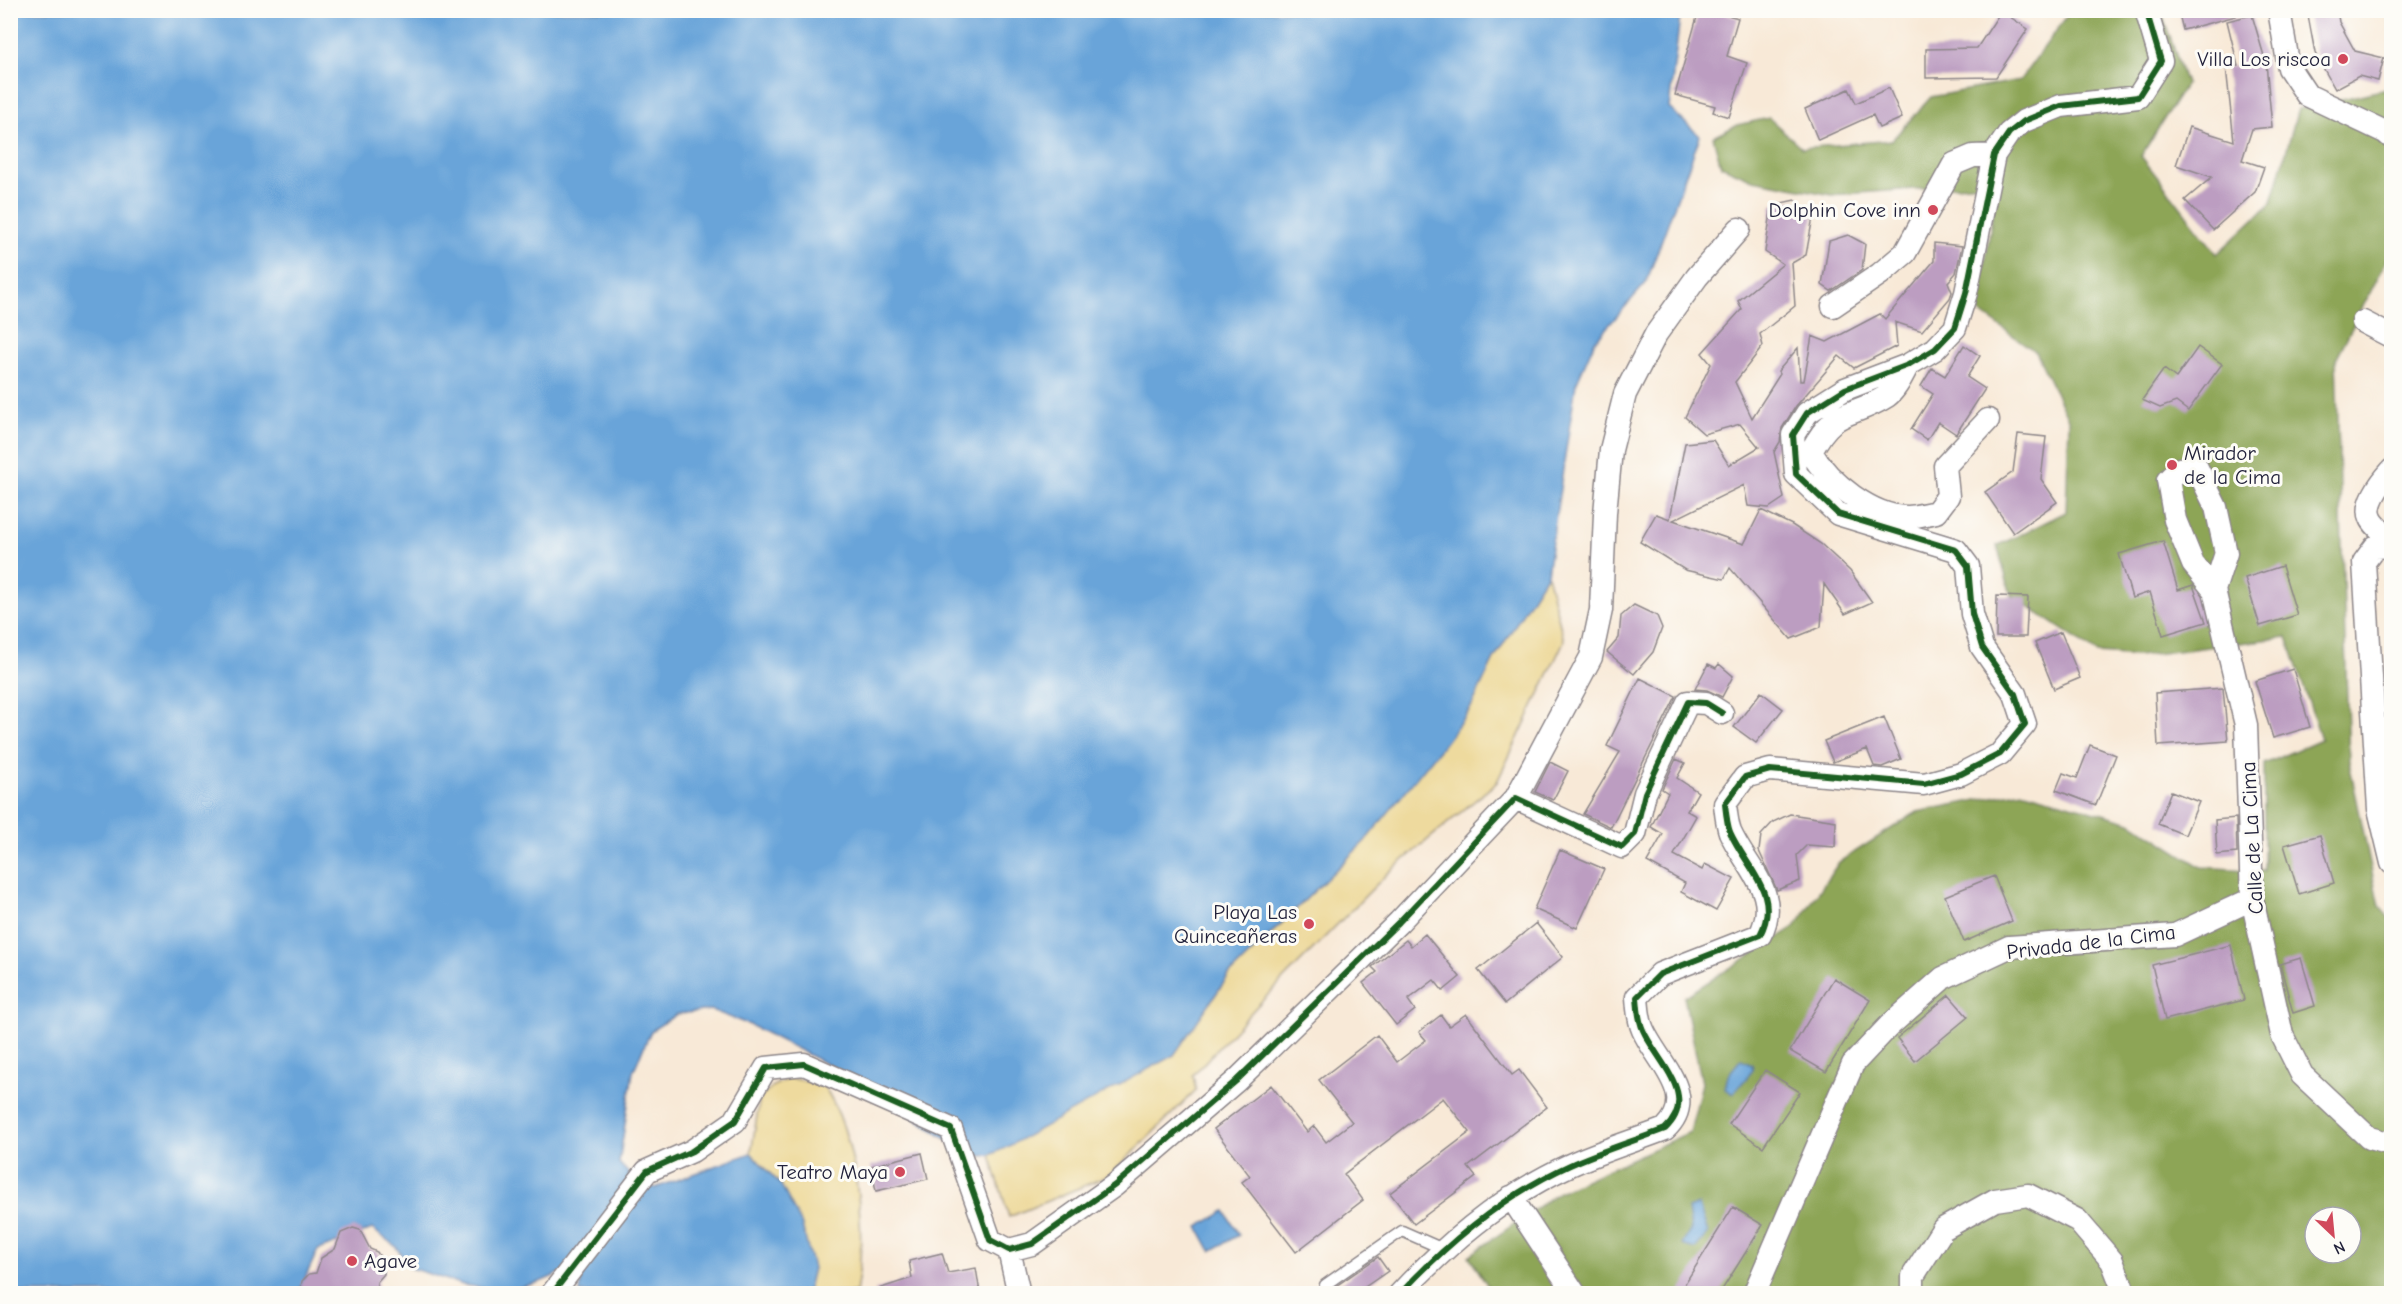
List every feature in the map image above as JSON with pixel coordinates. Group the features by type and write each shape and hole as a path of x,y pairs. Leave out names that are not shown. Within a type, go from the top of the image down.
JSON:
{"street":[{"path":"1407,1291 1443,1249 1511,1197 1570,1165 1665,1129 1677,1118 1679,1101 1664,1061 1643,1031 1637,997 1660,974 1760,935 1768,920 1768,897 1729,831 1725,804 1745,777 1770,770 1924,784 1961,774 2000,754 2025,724 2015,694 1982,647 1972,614 1968,566 1956,550 1838,514 1796,474 1793,435 1806,413 1845,389 1908,365 1935,349 1955,328 1966,293 1994,155 2009,133 2024,121 2040,114 2061,106 2138,96 2161,62 2146,10"},
{"path":"2279,10 2289,68 2307,95 2385,132 2391,138"},
{"path":"1833,306 1880,274 1905,253 1954,164 1973,156 1994,155"},
{"path":"552,1293 647,1171 692,1150 735,1121 766,1068 804,1064 951,1129 990,1240 1009,1250 1032,1244 1115,1185 1236,1081 1399,922 1516,798 1591,657 1601,610 1605,513 1611,450 1625,394 1656,334 1697,277 1739,229"},
{"path":"2363,322 2391,337"},
{"path":"1908,365 1889,395 1840,416 1821,432 1811,452 1820,469 1865,505 1907,517 1936,512 1948,496 1945,466 1988,420"},
{"path":"2196,466 2216,507 2226,553 2214,590 2193,564 2175,520 2168,480 2179,469 2196,466"},
{"path":"2391,470 2380,483 2370,508 2371,519 2391,540"},
{"path":"2391,546 2376,547 2364,562 2379,809 2391,863"},
{"name":"Calle de La Cima","path":"2214,590 2246,725 2252,899 2282,1035 2302,1075 2369,1138 2391,1144"},
{"path":"1516,798 1622,847 1635,834 1645,793 1688,702 1706,703 1722,713"},
{"name":"Privada de la Cima","path":"1754,1293 1853,1064 1888,1026 1943,978 2009,947 2175,935 2252,899"},
{"path":"1912,1293 1913,1276 1943,1229 1995,1200 2028,1195 2077,1220 2112,1261 2125,1293"},
{"path":"1511,1197 1575,1293"},
{"path":"1009,1250 1018,1293"}],"lane":[{"path":"1325,1285 1402,1232 1443,1249"}],"green space":[{"path":"2066,11 2161,11 2186,84 2141,156 2217,254 2272,202 2298,109 2391,88 2391,252 2336,359 2349,762 2379,906 2391,920 2391,1293 1493,1294 1469,1256 1559,1192 1690,1132 1702,1083 1684,997 1795,927 1839,862 1917,812 2022,791 2131,822 2201,867 2264,871 2264,764 2321,739 2287,637 2138,656 2097,653 2011,595 1997,546 2066,512 2069,421 2036,352 1978,311 1997,183 1832,195 1753,180 1721,166 1713,137 1737,125 1769,118 1802,148 1892,140 1931,97 2020,80 2067,16"}],"sand":[{"name":"Playa Las Quinceañeras","path":"1547,574 1564,641 1497,782 1388,873 1257,1006 1193,1075 1196,1090 1110,1175 1009,1217 990,1155 1174,1055 1229,975 1365,841 1470,709 1494,659"},
{"path":"790,1078 823,1085 835,1106 844,1130 852,1157 860,1214 856,1293 807,1293 813,1268 781,1185 751,1153 760,1097 775,1085"}],"water":[{"path":"10,11 1683,11 1680,17 1669,108 1700,136 1646,283 1595,341 1576,384 1547,574 1494,659 1470,709 1365,841 1229,975 1174,1055 1007,1147 990,1155 973,1157 858,1080 750,1025 711,1010 677,1014 651,1031 633,1072 619,1163 634,1179 655,1188 751,1153 781,1185 802,1225 813,1268 807,1293 580,1293 581,1282 578,1276 563,1272 540,1282 513,1289 489,1289 463,1285 411,1268 395,1246 372,1229 318,1250 298,1293 11,1293"},
{"path":"1741,1059 1752,1064 1753,1070 1733,1094 1725,1089 1728,1075"},
{"path":"1699,1205 1708,1233 1695,1249 1682,1245 1691,1229 1688,1209"},
{"path":"1225,1211 1239,1235 1211,1251 1198,1227"}],"building":[{"path":"1699,10 1711,10 1738,18 1727,56 1747,63 1729,117 1713,112 1715,106 1675,95"},
{"path":"2178,10 2235,10 2236,16 2183,30"},
{"path":"2307,10 2337,10 2339,22 2355,51 2384,58 2378,81 2359,76 2335,89 2315,53"},
{"path":"2001,11 2028,29 1996,77 1926,78 1926,49 1977,48"},
{"path":"2252,15 2266,63 2272,127 2252,129 2242,160 2264,167 2255,192 2213,230 2185,200 2212,177 2176,165 2189,127 2234,141 2226,67 2238,66 2227,21"},
{"path":"1889,88 1902,118 1879,128 1873,115 1818,140 1805,109 1849,89 1856,103"},
{"path":"1795,200 1813,217 1806,255 1792,263 1795,306 1760,334 1763,346 1735,382 1752,418 1780,374 1778,371 1798,348 1800,381 1804,381 1812,336 1827,342 1880,314 1885,319 1934,261 1934,243 1962,246 1956,273 1948,282 1952,292 1950,298 1922,331 1895,322 1897,346 1854,368 1839,356 1796,406 1782,428 1780,442 1774,452 1784,498 1769,508 1748,506 1744,485 1673,520 1744,544 1761,510 1792,525 1821,544 1850,571 1872,602 1845,614 1824,584 1821,627 1791,639 1730,568 1724,579 1685,570 1640,542 1656,514 1670,519 1685,443 1713,440 1729,465 1759,447 1740,424 1704,434 1685,417 1711,364 1702,353 1742,309 1738,301 1783,264 1765,252 1772,205"},
{"path":"1848,235 1865,244 1862,270 1831,291 1822,285 1829,241"},
{"path":"1964,345 1980,356 1967,377 1985,389 1956,434 1938,422 1927,440 1911,429 1933,394 1921,386 1932,368 1945,376"},
{"path":"2198,347 2222,364 2188,411 2176,402 2160,408 2142,400 2164,369 2176,378"},
{"path":"2018,434 2046,437 2041,479 2057,502 2013,533 1985,492 2013,472"},
{"path":"2163,541 2178,590 2193,585 2206,622 2163,635 2150,592 2132,598 2119,554"},
{"path":"2282,566 2297,615 2260,626 2245,578"},
{"path":"1997,596 2028,597 2026,637 1996,637"},
{"path":"1634,605 1657,616 1662,628 1653,652 1634,674 1607,652 1619,638 1621,616"},
{"path":"2061,632 2080,678 2054,689 2035,643"},
{"path":"1708,664 1716,668 1719,664 1733,676 1722,697 1707,690 1695,689"},
{"path":"2293,669 2310,727 2273,738 2255,681"},
{"path":"1640,678 1676,696 1611,827 1583,814 1620,752 1607,746"},
{"path":"2223,688 2228,741 2158,746 2155,693"},
{"path":"1761,692 1783,709 1756,743 1734,727"},
{"path":"1884,717 1901,759 1882,767 1874,766 1867,749 1833,762 1824,741"},
{"path":"2090,745 2116,755 2096,805 2056,790 2063,773 2077,778"},
{"path":"1676,759 1685,763 1677,778 1698,792 1687,811 1696,816 1674,855 1702,870 1705,864 1734,879 1716,911 1681,892 1685,883 1647,862 1663,834 1651,827 1668,793 1662,789"},
{"path":"1550,762 1568,771 1553,800 1535,792"},
{"path":"2171,791 2199,802 2185,835 2158,824"},
{"path":"1790,814 1836,821 1835,847 1807,845 1797,855 1800,881 1777,890 1759,851 1761,835 1773,822"},
{"path":"2236,818 2237,853 2217,855 2215,820"},
{"path":"2320,835 2334,883 2299,894 2284,845"},
{"path":"1560,850 1604,869 1577,928 1534,909"},
{"path":"1994,876 2012,921 1964,942 1945,896"},
{"path":"1536,923 1563,957 1505,1004 1478,970"},
{"path":"1425,934 1460,977 1443,991 1434,980 1408,1000 1415,1010 1396,1025 1363,983 1377,972 1372,967 1406,940 1411,946"},
{"path":"2231,945 2244,1000 2165,1020 2152,965"},
{"path":"2301,958 2315,1006 2293,1013 2280,964"},
{"path":"1834,978 1870,1000 1826,1072 1790,1051"},
{"path":"1949,995 1968,1017 1915,1061 1897,1038"},
{"path":"1466,1014 1512,1075 1519,1070 1547,1107 1468,1167 1476,1177 1414,1224 1390,1193 1470,1132 1443,1098 1344,1174 1363,1200 1296,1252 1242,1182 1250,1176 1214,1129 1271,1085 1307,1132 1314,1126 1326,1142 1352,1122 1319,1080 1377,1035 1397,1062 1426,1040 1419,1032 1441,1015 1449,1026"},
{"path":"1765,1070 1800,1092 1763,1147 1729,1124"},
{"name":"Teatro Maya","path":"922,1153 928,1179 876,1191 871,1166"},
{"path":"1733,1207 1763,1225 1720,1293 1679,1293"},
{"name":"Agave","path":"353,1228 360,1230 370,1249 377,1252 384,1263 384,1274 377,1282 378,1293 300,1293 302,1281 309,1274 316,1273 321,1258 335,1249 341,1233"},
{"path":"942,1253 948,1273 976,1268 980,1293 876,1293 875,1290 912,1278 909,1261"},
{"path":"1378,1257 1388,1271 1356,1293 1326,1293"}],"cycle path":[{"path":"1400,1294 1458,1238 1522,1190 1582,1160 1665,1129 1675,1117 1678,1104 1677,1092 1672,1079 1643,1030 1637,997 1660,974 1760,935 1766,920 1767,907 1764,894 1730,832 1725,804 1745,777 1770,770 1924,784 1961,774 2000,754 2025,724 2015,694 1982,647 1972,614 1968,566 1956,550 1838,514 1796,474 1793,435 1807,413 1845,389 1908,365 1935,349 1955,328 1966,293 1994,155 2009,133 2024,121 2061,106 2138,97 2161,61 2146,10"},
{"path":"552,1294 647,1171 692,1151 735,1121 766,1068 804,1064 951,1129 990,1240 1009,1250 1032,1244 1115,1185 1236,1081 1399,922 1516,798 1622,847 1635,834 1645,793 1688,702 1706,703 1722,713"}],"place":[{"name":"Villa Los riscoa","path":"2343,59"},
{"name":"Dolphin Cove inn","path":"1933,210"},
{"name":"Mirador de la Cima","path":"2172,465"},
{"name":"Playa Las Quinceañeras","path":"1309,924"},
{"name":"Teatro Maya","path":"900,1172"},
{"name":"Agave","path":"352,1261"}]}
